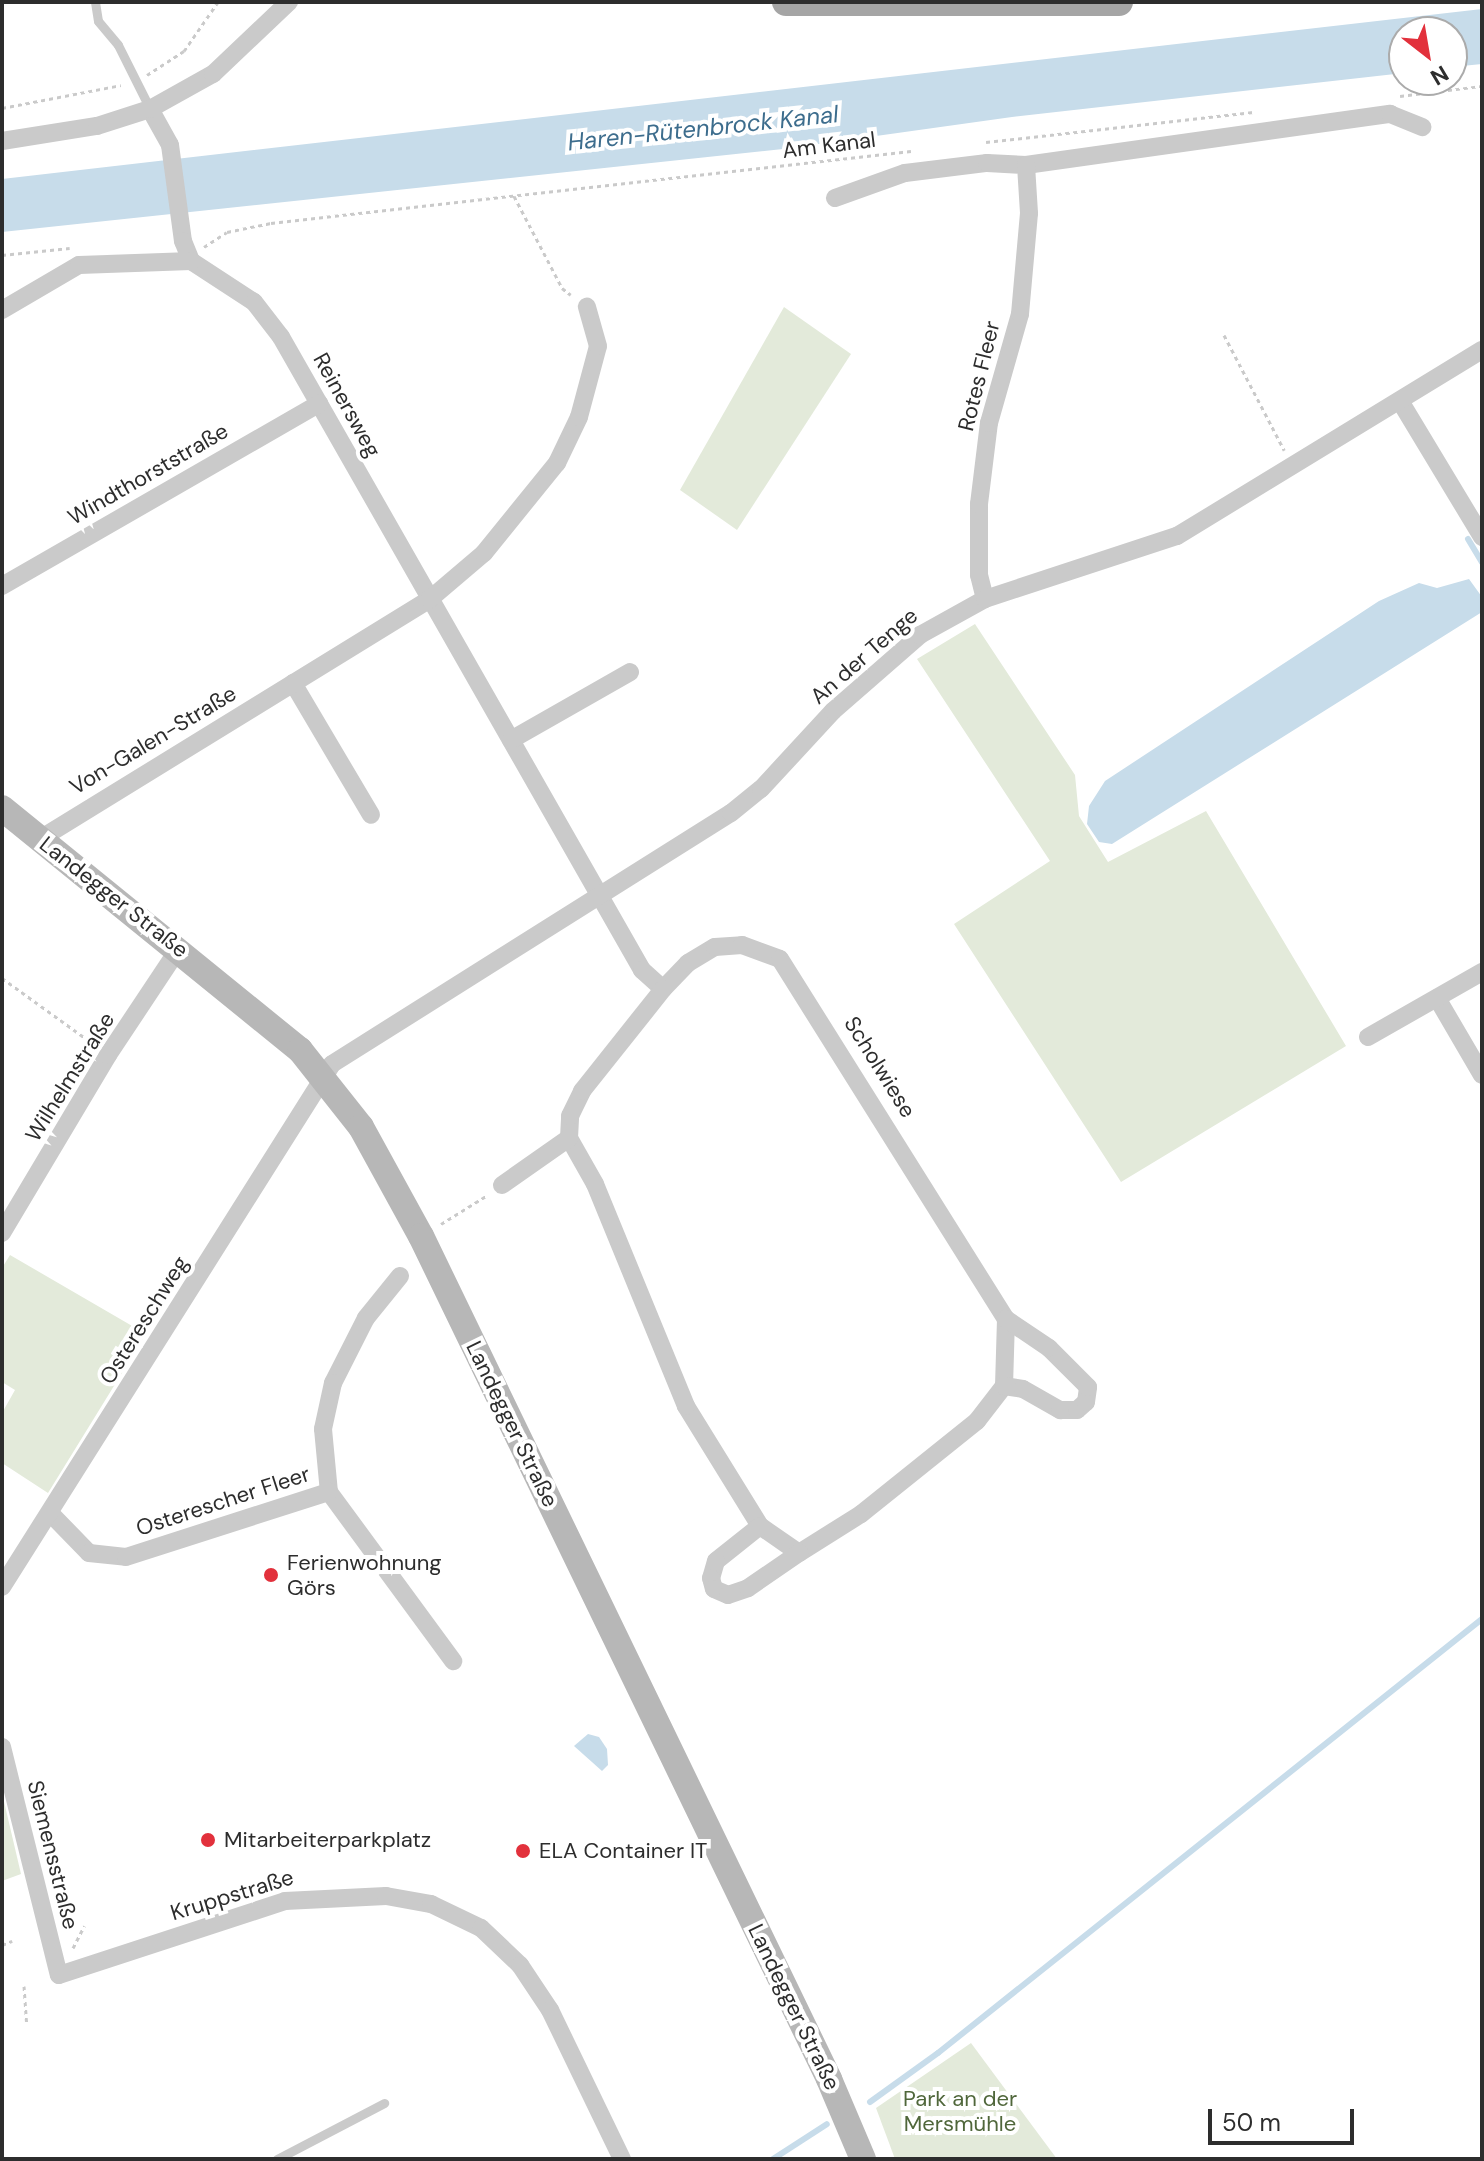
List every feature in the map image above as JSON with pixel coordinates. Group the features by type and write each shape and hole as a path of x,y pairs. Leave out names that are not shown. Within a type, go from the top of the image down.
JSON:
{"main road":[{"path":"786,2 1119,2"},
{"name":"Landegger Straße","path":"2,808 179,948 300,1050 361,1127 407,1208 822,2065 863,2159"}],"street":[{"path":"2,141 97,126 150,109 213,74 289,2"},
{"path":"2,310 79,265 191,261 181,228 170,145 150,109"},
{"path":"835,198 905,173 987,163 1026,165 1390,114 1422,127"},
{"name":"Rotes Fleer","path":"985,599 979,575 979,504 989,423 1020,314 1029,213 1026,165"},
{"name":"Reinersweg","path":"191,261 254,302 269,318 601,898"},
{"name":"Von-Galen-Straße","path":"40,839 430,599 484,553 557,463 579,417 598,346 587,307"},
{"name":"An der Tenge","path":"322,1076 347,1054 601,898 731,813 920,635 985,599 1177,536 1482,350"},
{"path":"1400,401 1482,537"},
{"name":"Windthorststraße","path":"2,586 319,404"},
{"path":"511,740 630,672"},
{"path":"293,683 371,815"},
{"path":"601,898 642,970 663,989"},
{"name":"Scholwiese","path":"569,1138 570,1116 582,1091 663,989 688,963 715,947 742,945 780,959 1006,1319 1049,1348 1088,1387 1086,1402 1077,1410 1060,1410 1023,1389 1004,1386"},
{"name":"Wilhelmstraße","path":"2,1233 108,1055 179,948"},
{"path":"1368,1037 1482,972"},
{"path":"1437,998 1482,1075"},
{"name":"Ostereschweg","path":"2,1587 52,1515 322,1076"},
{"path":"502,1185 569,1138 595,1184 686,1406 760,1526 799,1553"},
{"name":"Osterescher Fleer","path":"400,1276 366,1318 333,1383 323,1429 329,1492 453,1661"},
{"path":"760,1526 716,1561 711,1578 714,1589 728,1595 748,1588 940,1454 977,1421 1004,1386 1006,1319"},
{"name":"Osterescher Fleer","path":"52,1515 89,1553 126,1557 329,1492"},
{"name":"Siemensstraße","path":"2,1747 59,1975"},
{"name":"Kruppstraße","path":"59,1975 285,1901 386,1896 431,1904 481,1928 520,1965 550,2010 622,2159"}],"lane":[{"path":"95,2 98,21 118,45 150,109"},
{"path":"277,2159 384,2103"}],"path":[{"path":"1389,98 1482,86"},
{"path":"973,144 1266,111"},
{"name":"Am Kanal","path":"191,261 209,242 227,232 271,223 926,150"},
{"path":"514,196 562,288 587,307"},
{"path":"1224,335 1293,467"},
{"path":"2,978 108,1055"},
{"path":"434,1229 502,1185"},
{"path":"2,1945 12,1941"},
{"path":"24,1986 27,2025"}],"green space":[{"path":"784,307 851,354 737,530 680,490"},
{"path":"975,624 1075,775 1079,816 1108,862 1206,811 1346,1046 1121,1182 954,924 1050,861 917,659"},
{"path":"10,1255 146,1334 48,1493 2,1463 2,1413 15,1390 2,1382 2,1268"},
{"path":"2,1793 21,1874 2,1881"},
{"name":"Park an der Mersmühle","path":"971,2043 1057,2159 895,2159 876,2108"}],"water":[{"path":"1482,9 1482,64 1468,65 1468,16 1421,16"},
{"name":"Haren-Rütenbrock Kanal","path":"1388,20 1388,75 1012,117 783,149 2,232 2,179"},
{"path":"1469,579 1482,597 1482,612 1112,844 1099,842 1087,824 1089,806 1105,781 1379,601 1419,583 1437,588"},
{"path":"588,1734 599,1737 607,1749 608,1765 602,1771 574,1746"}],"waterway":[{"path":"1468,539 1482,562"},
{"path":"870,2102 938,2053 1482,1619"},
{"path":"773,2159 827,2124"}],"place":[{"name":"Ferienwohnung Görs","path":"271,1575"},
{"name":"Mitarbeiterparkplatz","path":"208,1840"},
{"name":"ELA Container IT","path":"523,1851"}]}
